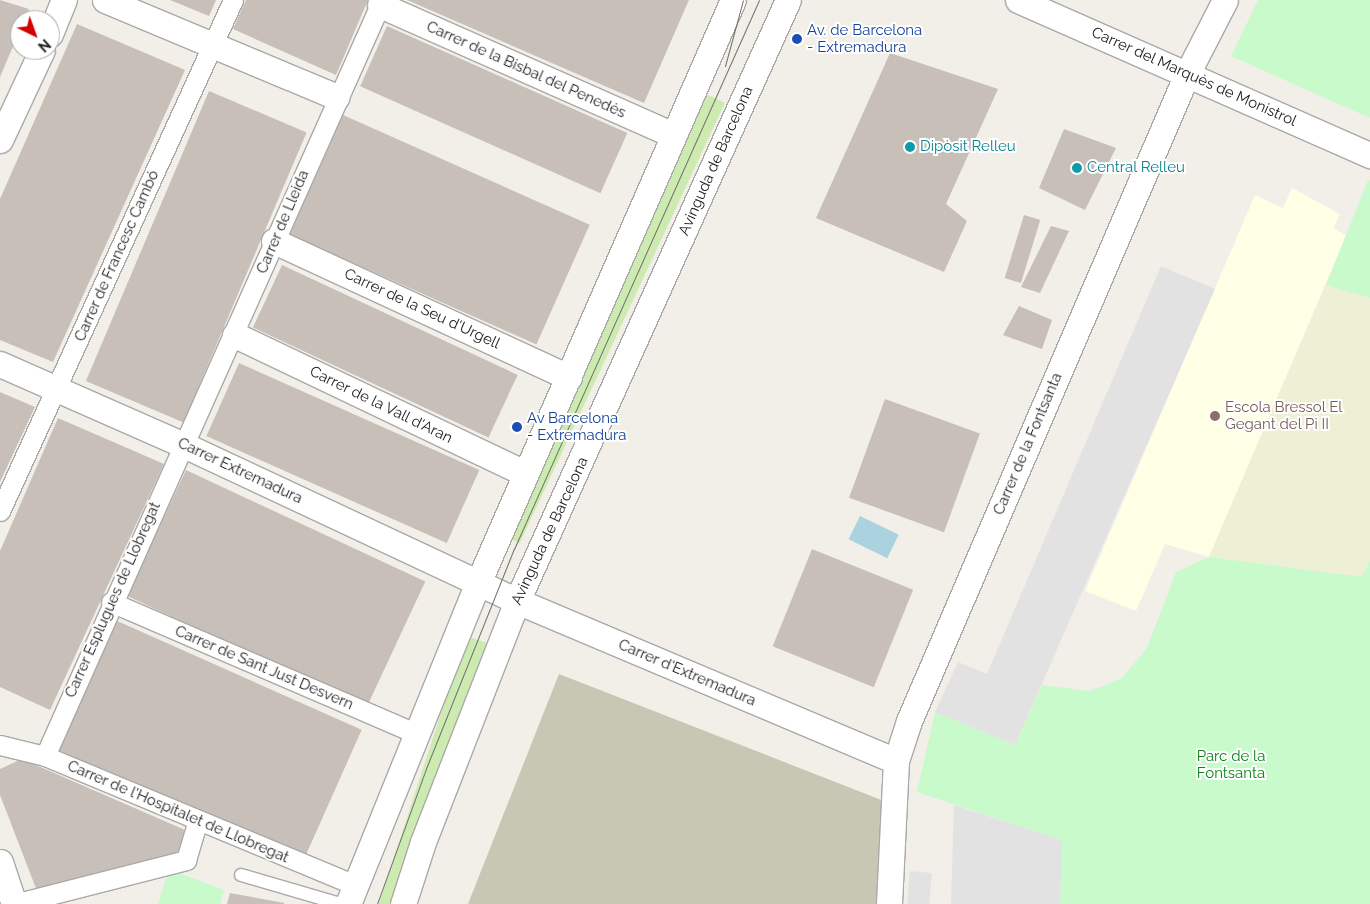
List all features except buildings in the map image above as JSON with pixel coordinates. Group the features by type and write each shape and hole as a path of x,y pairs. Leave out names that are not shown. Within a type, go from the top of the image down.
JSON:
{"street":[{"path":"105,0 337,97"},
{"name":"Carrer de Francesc Cambó","path":"0,511 233,0"},
{"path":"348,898 478,583 673,135 734,0"},
{"name":"Avinguda de Barcelona","path":"403,904 423,842 517,601 788,0"},
{"name":"Carrer del Marquès de Monistrol","path":"1018,0 1370,155"},
{"name":"Carrer de la Fontsanta","path":"889,904 896,761 938,654 1187,74 1225,0"},
{"name":"Carrer de la Bisbal del Penedès","path":"381,2 673,135"},
{"name":"Carrer de Lleida","path":"184,445 235,335 337,97 381,2"},
{"path":"0,140 37,60"},
{"name":"Carrer de la Seu d'Urgell","path":"274,241 569,376"},
{"name":"Carrer de la Vall d'Aran","path":"235,335 526,474"},
{"name":"Carrer Extremadura","path":"0,364 184,445 478,583"},
{"name":"Carrer Esplugues de Llobregat","path":"45,756 111,602 184,445"},
{"name":"Carrer d'Extremadura","path":"478,583 896,761"},
{"name":"Carrer de Sant Just Desvern","path":"111,602 417,734"},
{"name":"Carrer de l'Hospitalet de Llobregat","path":"0,745 45,756 198,820 348,898"},
{"path":"0,862 14,904 186,860 198,820"}],"lane":[{"path":"241,875 348,898"}],"shaded area":[{"name":"Escola Bressol El Gegant del Pi II","path":"1292,188 1340,214 1334,228 1346,236 1209,557 1165,544 1136,611 1085,591 1255,195 1283,208"},
{"path":"1161,266 1215,289 1015,745 935,712 958,662 987,674"},
{"path":"1326,285 1370,298 1370,560 1363,577 1209,557"},
{"path":"559,674 884,801 876,904 468,904"},
{"path":"954,805 1062,840 1060,904 951,904"},
{"path":"910,871 932,873 929,904 907,904"}],"green space":[{"path":"1258,0 1370,0 1370,118 1231,56"},
{"path":"706,94 725,103 520,543 501,534"},
{"path":"1368,180 1370,181 1370,298 1326,285"},
{"name":"Parc de la Fontsanta","path":"1209,557 1362,577 1370,560 1370,904 1060,904 1062,840 917,792 935,712 1015,745 1042,685 1090,691 1122,678 1147,648 1176,572"},
{"path":"466,636 487,643 402,904 379,904"},
{"path":"169,869 224,890 220,904 158,904"}],"water":[{"path":"860,516 899,535 887,558 849,539"}],"tram line":[{"path":"725,66 743,0"},
{"path":"377,904 427,766 514,549 759,0"}],"place":[{"name":"Av. de Barcelona - Extremadura","path":"797,39"},
{"name":"Dipòsit Relleu","path":"910,147"},
{"name":"Central Relleu","path":"1077,168"},
{"name":"Escola Bressol El Gegant del Pi II","path":"1215,416"},
{"name":"Av Barcelona - Extremadura","path":"517,427"}]}
